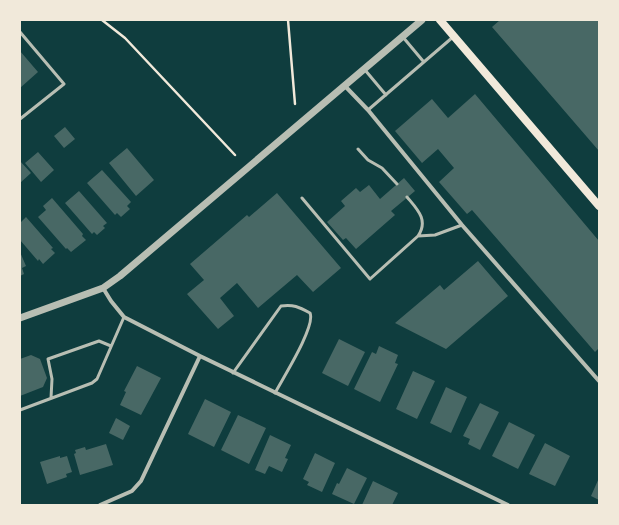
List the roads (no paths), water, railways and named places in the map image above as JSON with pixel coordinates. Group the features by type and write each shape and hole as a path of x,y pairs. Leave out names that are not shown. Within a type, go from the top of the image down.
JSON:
{"main road":[{"path":"440,20 599,206"}],"street":[{"path":"20,318 103,288 144,257 422,20"},
{"path":"344,85 368,110 462,225 599,381"},
{"path":"103,288 111,301 124,316 275,393 508,505"},
{"path":"100,505 111,503 132,491 141,481 200,356"}],"lane":[{"path":"20,32 64,84 20,119"},
{"path":"368,110 454,35"},
{"path":"402,36 424,61"},
{"path":"364,69 386,94"},
{"path":"358,149 368,160 382,168 397,184"},
{"path":"302,198 370,279 423,230 421,214 408,197"},
{"path":"418,236 435,235 462,225"},
{"path":"233,372 281,306 290,304 310,312 311,316 308,330 275,393"},
{"path":"20,410 92,383 97,379 124,316"},
{"path":"51,398 52,379 48,359 98,341 111,346"}]}
